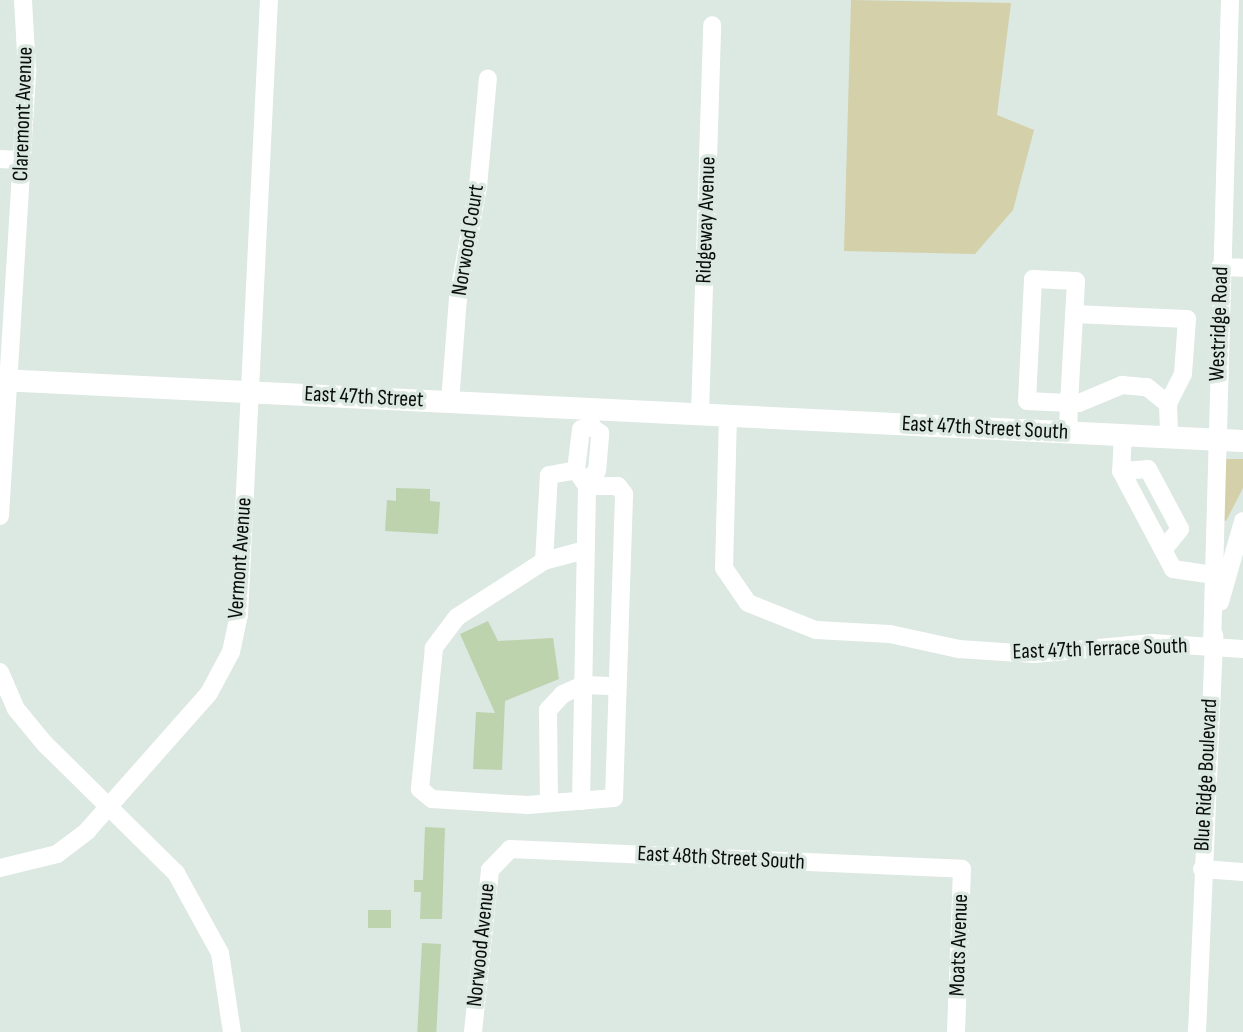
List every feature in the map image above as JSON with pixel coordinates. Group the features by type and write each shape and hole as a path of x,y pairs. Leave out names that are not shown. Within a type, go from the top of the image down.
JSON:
{"main road":[{"name":"East 47th Street","path":"4,380 450,402 591,417 728,416"},
{"name":"East 47th Street South","path":"728,416 1243,441"}],"street":[{"name":"Claremont Avenue","path":"0,516 4,380 27,70 23,0"},
{"name":"Vermont Avenue","path":"0,868 57,854 87,831 209,693 231,652 239,615 269,0"},
{"name":"Westridge Road","path":"1212,647 1215,440 1230,0"},
{"name":"Ridgeway Avenue","path":"700,414 712,25"},
{"name":"Norwood Court","path":"450,402 458,298 470,250 488,78"},
{"path":"0,159 22,160"},
{"path":"1220,267 1243,268"},
{"path":"1060,432 1060,402 1076,281 1033,279 1027,401 1060,402 1131,384 1147,387 1168,404"},
{"path":"1074,314 1187,319 1183,374 1168,404 1169,437"},
{"name":"East 47th Terrace South","path":"728,416 724,568 748,603 816,630 890,634 959,649 1034,654 1152,643 1243,649"},
{"path":"583,478 597,471 600,433 591,417"},
{"path":"1123,435 1121,471 1148,469 1180,529 1163,550 1173,569 1213,575"},
{"path":"544,561 549,475 618,486 624,494 614,798 549,803 432,799 420,789 434,648 457,617 544,561 585,550"},
{"path":"581,801 585,550 583,478"},
{"name":"Blue Ridge Boulevard","path":"1197,1032 1212,647 1243,524"},
{"path":"0,672 16,709 35,732 167,862 201,911 228,983 232,1032"},
{"path":"549,803 548,710 563,694 583,685 617,686"},
{"name":"East 48th Street South","path":"496,859 510,849 548,849 950,868"},
{"name":"Norwood Avenue","path":"473,1032 490,870 496,859"},
{"name":"Moats Avenue","path":"950,868 962,869 956,1032"},
{"path":"1202,869 1243,872"}],"shaded area":[{"path":"851,0 1011,3 997,115 1034,130 1013,210 975,254 844,251"},
{"path":"1221,459 1243,459 1243,488 1226,521 1221,520"}],"building":[{"path":"396,488 430,489 430,501 440,502 438,534 385,531 387,500 396,501"},
{"path":"488,621 498,641 553,638 559,679 505,701 502,770 473,769 476,712 495,713 460,634"},
{"path":"425,827 445,828 442,919 420,919 421,892 414,892 414,880 423,880"},
{"path":"368,910 391,910 391,928 368,928"},
{"path":"422,943 441,944 436,1032 417,1032"}]}
